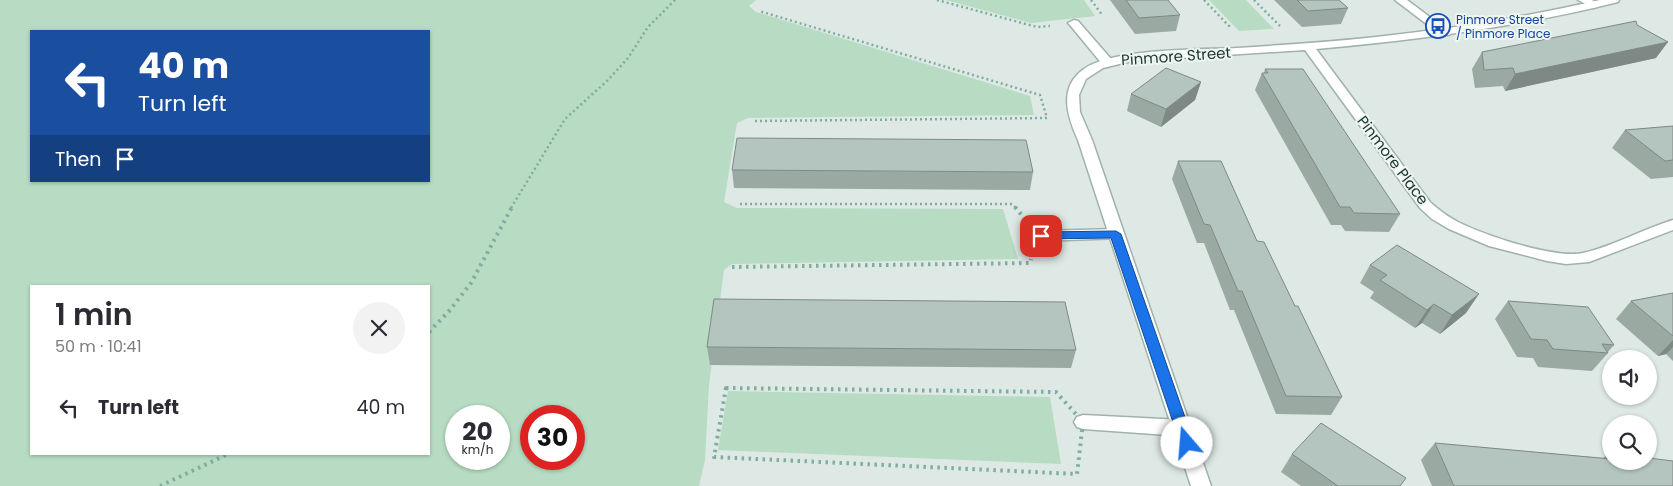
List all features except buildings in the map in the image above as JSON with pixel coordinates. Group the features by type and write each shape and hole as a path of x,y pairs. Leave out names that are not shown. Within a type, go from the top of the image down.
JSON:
{"street":[{"path":"1400,0 1445,33"},
{"name":"Pinmore Street","path":"1201,486 1085,140 1072,109 1078,81 1085,72 1107,62 1132,57 1309,47 1445,33 1534,19 1589,3 1614,0"},
{"path":"1074,23 1107,62"},
{"name":"Pinmore Place","path":"1309,47 1425,205 1437,216 1454,226 1523,251 1566,259 1584,258 1673,225"},
{"path":"1041,236 1116,234"},
{"path":"1083,422 1182,428"}],"path":[{"path":"430,331 471,283 508,214 565,119 608,80 628,58 648,27 676,0"},
{"path":"937,0 1037,27 1106,20 1091,0"},
{"path":"1204,0 1253,50"},
{"path":"755,120 1047,118 1040,95 759,10"},
{"path":"732,267 1030,264 1041,236 1012,204 740,204"},
{"path":"726,388 1056,392 1083,422 1077,474 714,457 726,388"},
{"path":"160,486 226,455"}],"green space":[{"path":"0,0 756,0 749,6 756,12 1030,96 1034,115 748,118 737,123 724,202 737,208 1003,209 1018,259 732,264 724,270 709,385 705,460 699,486 0,486"},
{"path":"946,0 1084,0 1095,16 1031,23"},
{"path":"1209,0 1246,0 1274,29 1239,31"},
{"path":"728,391 1050,397 1061,464 718,450"}],"place":[{"name":"Pinmore Street / Pinmore Place","path":"1438,26"}],"route":[{"path":"1041,236 1116,234 1187,443"}]}
